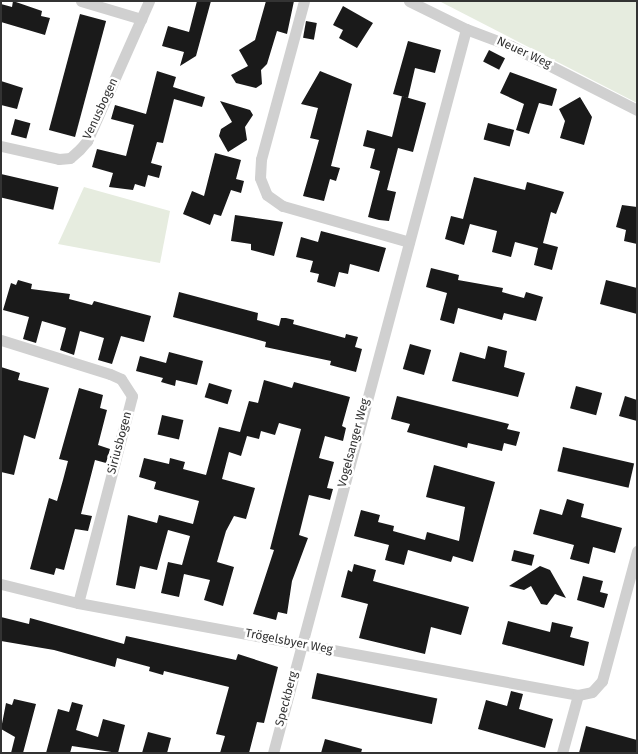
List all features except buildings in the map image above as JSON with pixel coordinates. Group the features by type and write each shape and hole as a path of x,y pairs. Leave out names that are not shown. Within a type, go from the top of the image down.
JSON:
{"street":[{"path":"81,1 141,19"},
{"name":"Venusbogen","path":"1,146 59,159 70,158 80,149 87,141 149,1"},
{"path":"304,1 261,159 260,178 267,195 283,206 410,242"},
{"name":"Neuer Weg","path":"409,1 466,29 511,46 637,110"},
{"name":"Vogelsanger Weg","path":"302,645 466,29"},
{"name":"Siriusbogen","path":"1,340 110,374 121,379 132,396 78,602"},
{"path":"562,753 578,695 592,692 602,681 637,551"},
{"name":"Trögelsbyer Weg","path":"1,584 78,602 444,671 505,678 578,695"},
{"name":"Speckberg","path":"273,753 302,645"}],"shaded area":[{"path":"637,1 637,103 441,2"},
{"path":"84,187 170,211 160,263 58,244"}]}
